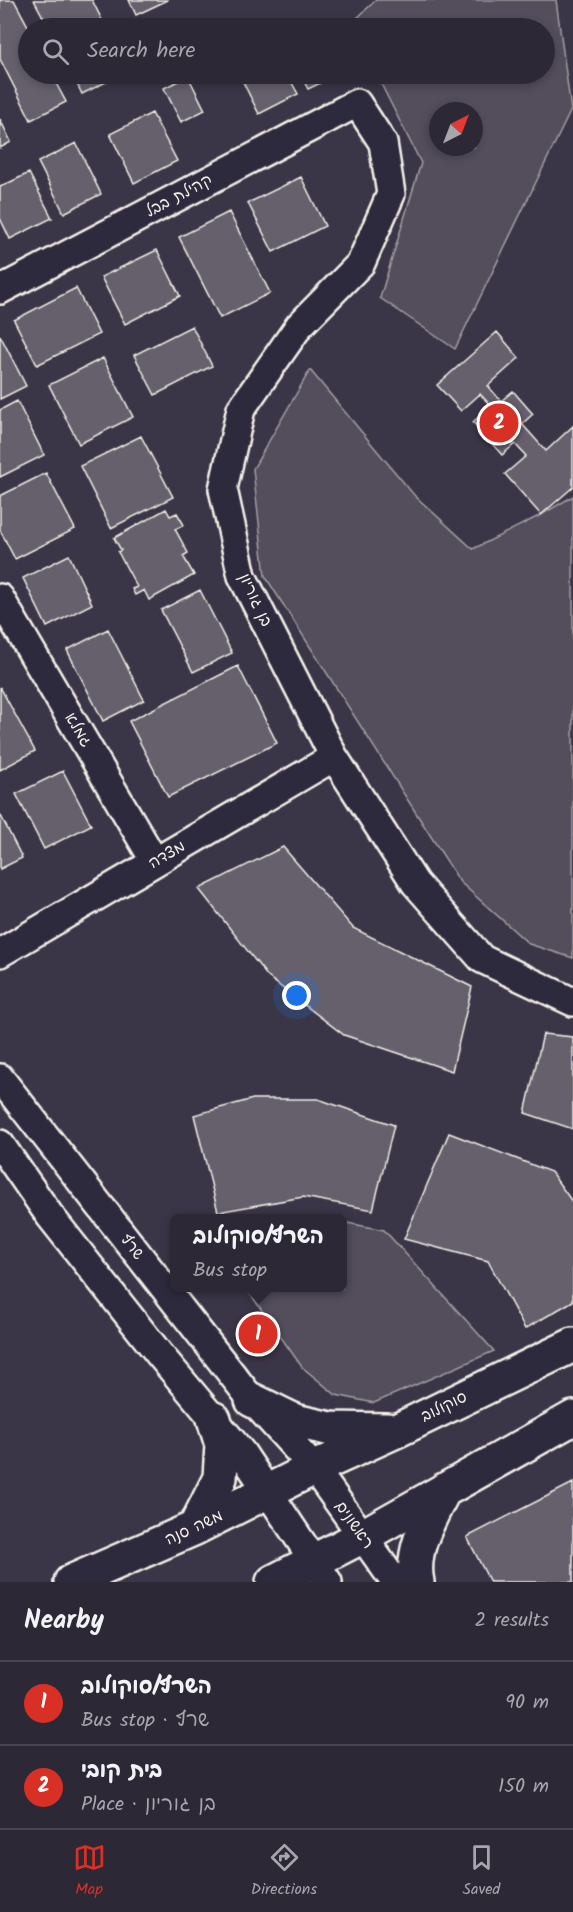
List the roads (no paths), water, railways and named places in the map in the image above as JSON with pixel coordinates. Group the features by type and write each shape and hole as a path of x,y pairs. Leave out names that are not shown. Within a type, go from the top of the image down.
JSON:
{"main road":[{"name":"סוקולוב","path":"314,1468 573,1345"},
{"path":"252,1400 295,1421 332,1429 398,1430"},
{"path":"273,1582 321,1572 361,1537 573,1418"},
{"path":"195,1528 220,1478 222,1445 214,1419"},
{"name":"משה סנה","path":"71,1582 195,1528 314,1468"},
{"path":"417,1582 415,1572 421,1537 444,1490"}],"street":[{"name":"קהילת בבל","path":"0,290 357,103"},
{"name":"בן גוריון","path":"357,103 383,143 391,194 361,264 299,326 241,409 223,489 242,576 334,757 415,883 482,959 573,1002"},
{"name":"גמלא","path":"0,598 155,862"},
{"name":"מצדה","path":"0,953 334,757"},
{"name":"שרף","path":"0,1078 252,1400 314,1468"},
{"path":"0,1144 50,1216 160,1355 242,1453 321,1572"},
{"name":"ראשונים","path":"314,1468 394,1582"}],"place":[{"name":"בית קובי","path":"499,423"},
{"name":"השרף/סוקולוב","path":"258,1334"}]}
